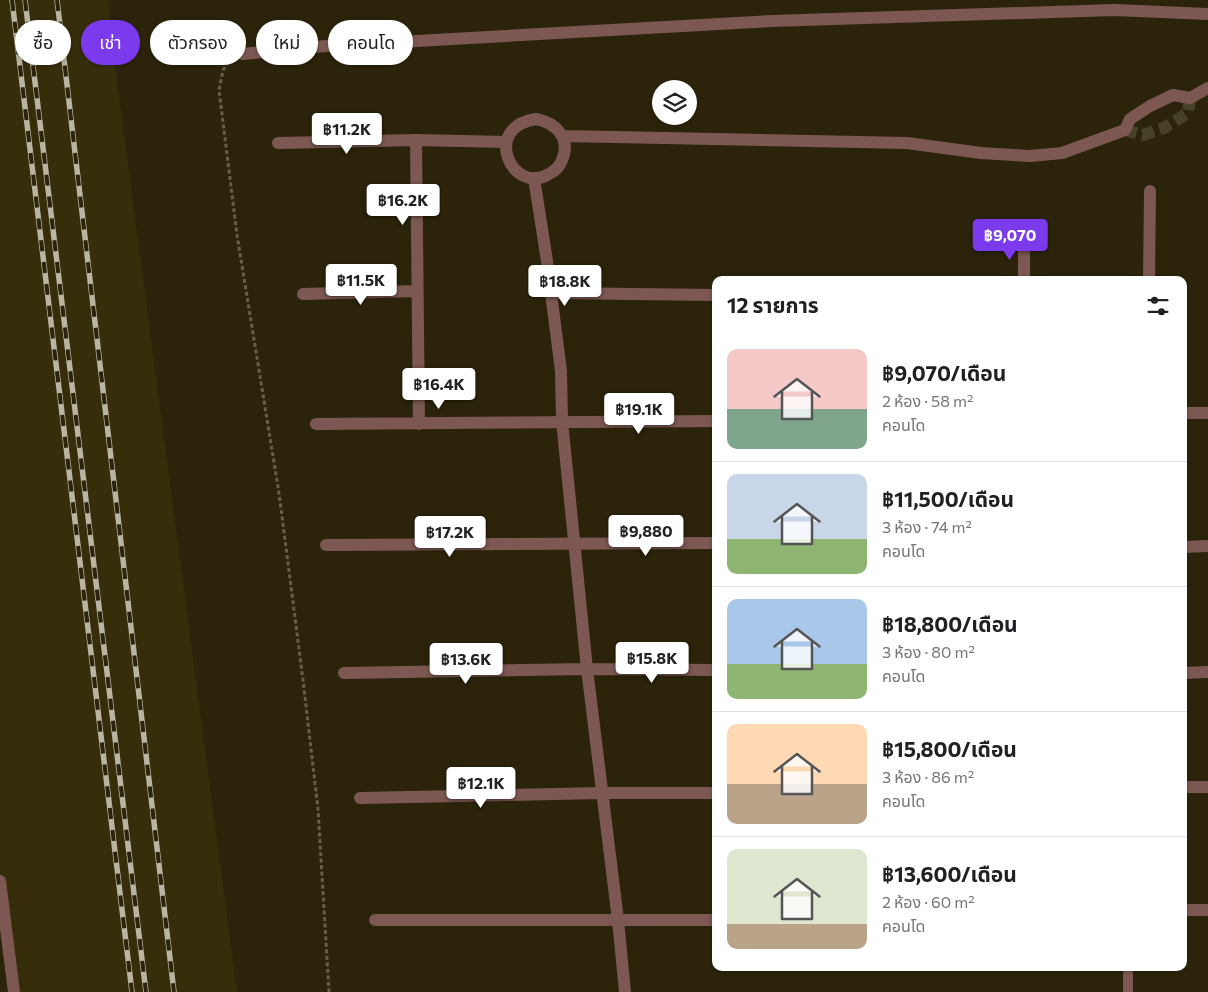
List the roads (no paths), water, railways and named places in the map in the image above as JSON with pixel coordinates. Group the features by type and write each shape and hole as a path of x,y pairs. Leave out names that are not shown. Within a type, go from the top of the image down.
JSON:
{"street":[{"path":"246,54 310,47 772,21 1114,10 1208,14"},
{"path":"564,136 907,144 1030,156 1062,153 1125,130 1130,119 1150,106 1173,95 1190,98 1208,88"},
{"path":"526,120 547,121 555,126 564,136 564,154 561,164 554,172 545,177 534,178 524,176 509,162 506,142 510,133 517,125 526,120"},
{"path":"278,143 416,140 506,142"},
{"path":"416,140 419,424"},
{"path":"534,178 548,261 550,293 561,371 562,421 587,669 625,992"},
{"path":"1149,276 1150,191"},
{"path":"1024,241 1024,276"},
{"path":"303,294 417,291"},
{"path":"550,293 712,294"},
{"path":"1187,413 1208,412"},
{"path":"316,424 712,421"},
{"path":"326,544 712,543"},
{"path":"1187,547 1208,546"},
{"path":"344,673 587,669 712,670"},
{"path":"1187,673 1208,672"},
{"path":"1187,787 1208,786"},
{"path":"360,798 602,793 712,793"},
{"path":"0,881 14,992"},
{"path":"1187,910 1208,910"},
{"path":"375,920 712,920"}],"lane":[{"path":"1128,971 1128,992"}],"tunnel":[{"path":"1125,130 1143,135 1164,128 1188,113 1190,98"}],"railway":[{"path":"12,0 132,992"},
{"path":"25,0 146,992"},
{"path":"57,0 174,992"}]}
